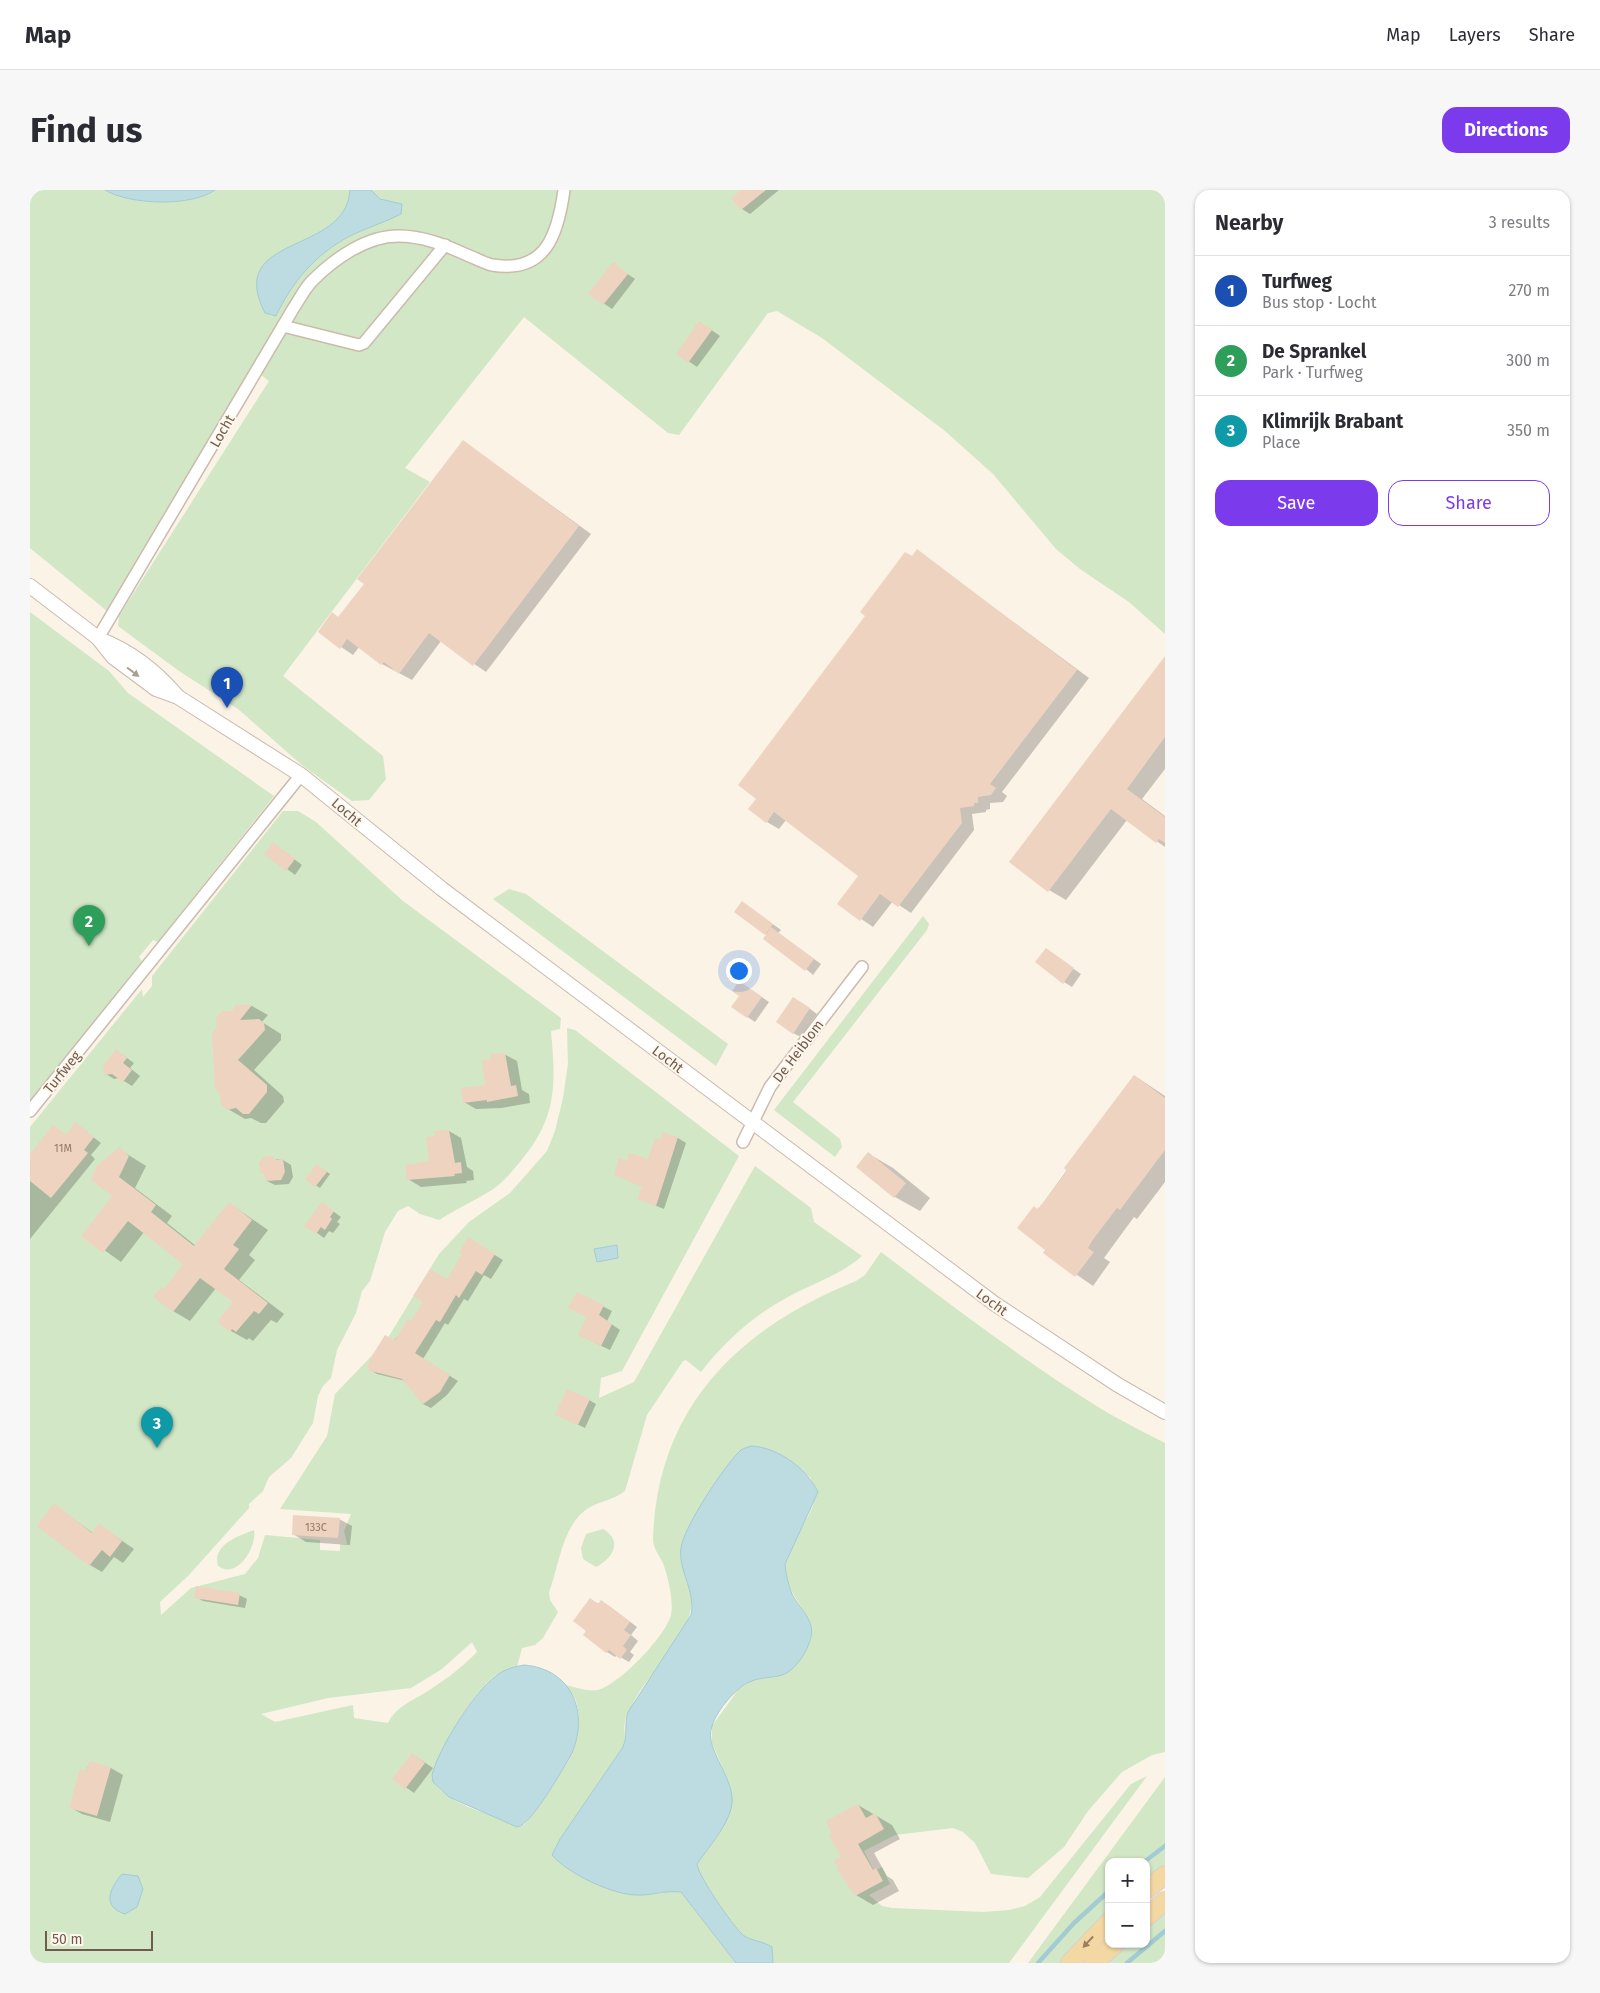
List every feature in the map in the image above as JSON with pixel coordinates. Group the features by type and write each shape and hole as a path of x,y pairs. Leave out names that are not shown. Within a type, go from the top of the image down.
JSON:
{"main road":[{"path":"1150,1887 1165,1876"},
{"path":"1150,1914 1165,1901"},
{"path":"1070,1963 1105,1926"},
{"path":"1094,1963 1111,1948"}],"street":[{"name":"Locht","path":"564,190 555,234 539,257 520,265 491,265 424,238 397,236 360,245 311,281 98,638 127,652 162,679 178,697 301,776 442,889 995,1304 1118,1385 1165,1412"},
{"path":"283,326 359,345 364,344 445,245"},
{"path":"30,586 98,638"},
{"name":"Turfweg","path":"30,1112 301,776"},
{"name":"De Heiblom","path":"743,1142 770,1088 862,966"}],"green space":[{"path":"30,190 1165,190 1165,634 1129,602 1080,569 1056,549 993,474 945,431 822,338 777,311 768,313 679,435 668,433 524,317 405,468 430,482 283,676 383,756 386,779 369,800 352,801 303,766 238,709 179,671 118,626 119,616 269,381 251,367 113,606 107,611 30,548"},
{"path":"30,612 109,671 128,693 274,796 158,942 153,940 139,957 142,961 30,1101"},
{"path":"283,811 298,811 316,822 403,901 561,1018 560,1029 551,1031 553,1085 551,1101 541,1132 531,1147 513,1170 496,1187 439,1220 420,1214 408,1206 398,1211 385,1232 370,1281 362,1291 356,1313 337,1350 331,1378 323,1386 318,1396 313,1423 291,1458 269,1477 263,1491 249,1504 249,1508 189,1575 160,1602 161,1615 191,1588 245,1574 258,1558 265,1535 320,1540 320,1550 340,1551 340,1544 347,1544 344,1531 351,1514 280,1509 327,1436 335,1394 386,1341 439,1254 469,1222 510,1193 547,1151 555,1131 563,1098 568,1064 567,1028 575,1030 739,1156 622,1371 601,1378 599,1398 634,1382 755,1166 811,1208 814,1222 862,1256 836,1273 763,1312 740,1330 701,1372 686,1360 683,1361 647,1415 625,1491 587,1509 572,1525 562,1547 549,1592 550,1600 558,1612 543,1638 535,1645 522,1648 517,1667 498,1674 486,1683 466,1709 447,1740 435,1770 433,1782 452,1798 475,1810 524,1825 554,1783 571,1749 576,1732 578,1716 576,1701 565,1685 586,1690 598,1690 607,1686 618,1679 651,1647 667,1624 672,1609 669,1582 653,1539 658,1492 670,1450 688,1412 712,1378 741,1348 775,1323 814,1300 865,1275 881,1252 1040,1369 1103,1410 1165,1443 1165,1752 1152,1755 1122,1772 1088,1811 1064,1847 1028,1878 991,1874 975,1843 963,1832 953,1828 895,1835 864,1851 874,1871 882,1867 890,1884 869,1895 882,1906 984,1912 1009,1910 1025,1906 1040,1897 1131,1784 1147,1776 1009,1963 773,1963 771,1949 767,1945 742,1934 724,1911 697,1869 697,1863 723,1828 732,1803 730,1785 712,1743 712,1726 738,1690 753,1680 781,1675 811,1640 809,1621 789,1586 785,1565 789,1550 814,1502 811,1478 780,1455 736,1455 704,1501 690,1589 691,1605 688,1621 672,1649 641,1690 626,1716 623,1747 560,1839 552,1855 571,1870 598,1882 626,1890 651,1894 681,1892 736,1963 30,1963 30,1127 142,989 143,997 152,986 152,976","holes":["472,1642 477,1652 443,1681 401,1707 388,1723 354,1718 353,1705 275,1722 261,1714 328,1698 411,1688 442,1669"]},
{"path":"509,889 526,894 728,1044 716,1066 493,899"},
{"path":"923,916 929,924 927,930 793,1102 840,1139 842,1147 835,1157 774,1110"},
{"path":"603,1529 613,1539 613,1550 611,1555 602,1564 596,1567 583,1559 581,1548 586,1534"},
{"path":"254,1530 249,1553 239,1565 232,1569 218,1566 217,1558 219,1552 228,1542"},
{"path":"1165,1777 1165,1870 1150,1882 1150,1858 1105,1858"},
{"path":"1105,1858 1105,1921 1064,1963 1028,1963"},
{"path":"1165,1909 1165,1963 1100,1963 1116,1948 1150,1948 1150,1920"}],"water":[{"path":"105,190 215,190 191,199 160,202 129,199"},
{"path":"350,190 371,190 380,199 402,204 401,214 348,237 325,252 297,281 276,316 265,313 257,287 260,269 273,256 329,226 344,211"},
{"path":"617,1245 618,1258 597,1262 594,1249"},
{"path":"752,1446 772,1451 791,1461 813,1483 818,1492 785,1564 792,1594 806,1614 812,1631 804,1654 792,1669 782,1675 759,1679 746,1684 728,1700 714,1720 711,1736 712,1745 730,1787 731,1809 721,1831 697,1864 709,1889 738,1930 746,1937 772,1947 773,1963 736,1963 681,1892 635,1895 614,1891 602,1887 568,1869 552,1855 560,1839 623,1747 628,1712 691,1615 691,1598 681,1556 681,1548 689,1526 706,1496 734,1457 741,1450"},
{"path":"524,1665 541,1668 565,1684 577,1708 578,1723 577,1738 572,1753 547,1795 530,1817 517,1827 449,1797 433,1782 432,1775 441,1751 458,1722 478,1694 499,1674"},
{"path":"122,1874 138,1876 143,1889 137,1907 125,1914 113,1907 110,1897 111,1891"}],"building":[{"path":"741,190 766,190 741,210 731,198"},
{"path":"613,262 628,274 603,305 588,294"},
{"path":"699,321 712,330 688,363 676,354"},
{"path":"463,440 579,526 473,666 429,633 399,674 384,662 381,665 347,639 340,649 318,632 332,612 338,617 364,584 357,579"},
{"path":"917,549 1077,670 990,784 996,788 991,795 978,797 978,803 974,803 974,806 960,808 962,823 898,907 880,894 860,921 837,904 858,876 774,812 766,823 748,809 756,799 738,785 865,616 860,612 905,552 912,556"},
{"path":"1165,656 1165,737 1127,789 1165,817 1165,843 1159,839 1156,843 1111,809 1048,892 1009,862"},
{"path":"273,842 295,859 286,871 264,854"},
{"path":"742,901 773,924 765,935 734,912"},
{"path":"771,927 814,959 805,971 763,939"},
{"path":"1046,948 1074,968 1063,984 1035,962"},
{"path":"739,981 762,997 747,1018 731,1007 739,996 732,991"},
{"path":"793,997 810,1008 793,1034 776,1022"},
{"path":"236,1005 252,1005 240,1020 259,1019 264,1023 265,1030 238,1060 267,1085 267,1092 249,1114 243,1114 236,1108 227,1110 221,1104 220,1094 215,1088 212,1033 217,1029 216,1018 222,1011 232,1011"},
{"path":"116,1049 127,1058 123,1063 132,1070 123,1082 112,1074 105,1075 103,1066"},
{"path":"505,1053 511,1086 516,1085 518,1096 487,1102 487,1100 463,1103 461,1088 485,1085 482,1060 491,1059 490,1054"},
{"path":"1134,1075 1165,1098 1165,1150 1120,1210 1117,1208 1092,1241 1088,1248 1094,1252 1075,1277 1043,1253 1045,1250 1017,1228 1034,1206 1037,1209 1042,1204 1067,1171 1064,1168"},
{"path":"75,1122 94,1137 84,1150 88,1153 51,1198 30,1181 30,1154 53,1125 66,1135"},
{"path":"449,1130 455,1163 461,1162 462,1173 454,1174 455,1176 407,1180 405,1165 429,1161 426,1137 435,1136 434,1131"},
{"path":"662,1132 678,1137 656,1206 637,1199 642,1187 614,1175 619,1158 627,1161 629,1153 648,1159 655,1138 660,1140"},
{"path":"119,1147 129,1156 119,1177 156,1205 151,1212 194,1246 229,1202 252,1220 233,1245 239,1249 224,1269 268,1303 259,1314 254,1311 236,1332 232,1329 230,1332 217,1322 233,1302 200,1278 173,1312 153,1297 161,1287 163,1290 183,1264 128,1221 103,1253 81,1236 112,1196 91,1180 96,1167"},
{"path":"868,1152 906,1183 894,1198 856,1167"},
{"path":"272,1156 277,1160 283,1159 285,1172 281,1180 266,1181 265,1175 260,1172 259,1163 264,1157"},
{"path":"317,1164 327,1172 315,1187 305,1179"},
{"path":"322,1202 334,1211 330,1217 332,1219 325,1230 321,1227 316,1234 304,1226"},
{"path":"468,1237 495,1254 482,1275 476,1271 459,1298 456,1295 440,1322 436,1320 415,1353 450,1375 440,1392 423,1404 402,1379 367,1370 370,1359 385,1335 395,1340 408,1319 411,1321 423,1302 413,1296 430,1269 447,1279 462,1254 459,1252"},
{"path":"577,1292 604,1305 599,1315 612,1324 601,1346 578,1335 586,1317 568,1308"},
{"path":"567,1389 590,1399 578,1425 555,1415"},
{"path":"54,1503 92,1533 99,1523 122,1541 110,1557 102,1550 89,1566 37,1526"},
{"path":"293,1515 340,1518 338,1538 292,1535"},
{"path":"196,1586 240,1593 238,1605 194,1598"},
{"path":"590,1598 598,1604 601,1600 630,1622 624,1630 631,1635 623,1646 627,1650 620,1659 609,1650 606,1653 583,1635 586,1631 573,1621"},
{"path":"412,1753 425,1763 405,1789 392,1779"},
{"path":"90,1761 111,1767 97,1816 69,1808 80,1769 86,1771"},
{"path":"858,1804 866,1818 875,1813 884,1829 858,1844 873,1870 876,1868 883,1881 855,1896 837,1869 839,1868 834,1860 841,1857 829,1835 832,1833 826,1821"}],"waterway":[{"path":"1149,1858 1165,1846"},
{"path":"1038,1963 1074,1923 1105,1895"},
{"path":"1127,1963 1165,1931"}],"place":[{"name":"Turfweg","path":"227,708"},
{"name":"De Sprankel","path":"89,946"},
{"name":"Klimrijk Brabant","path":"157,1448"}]}
